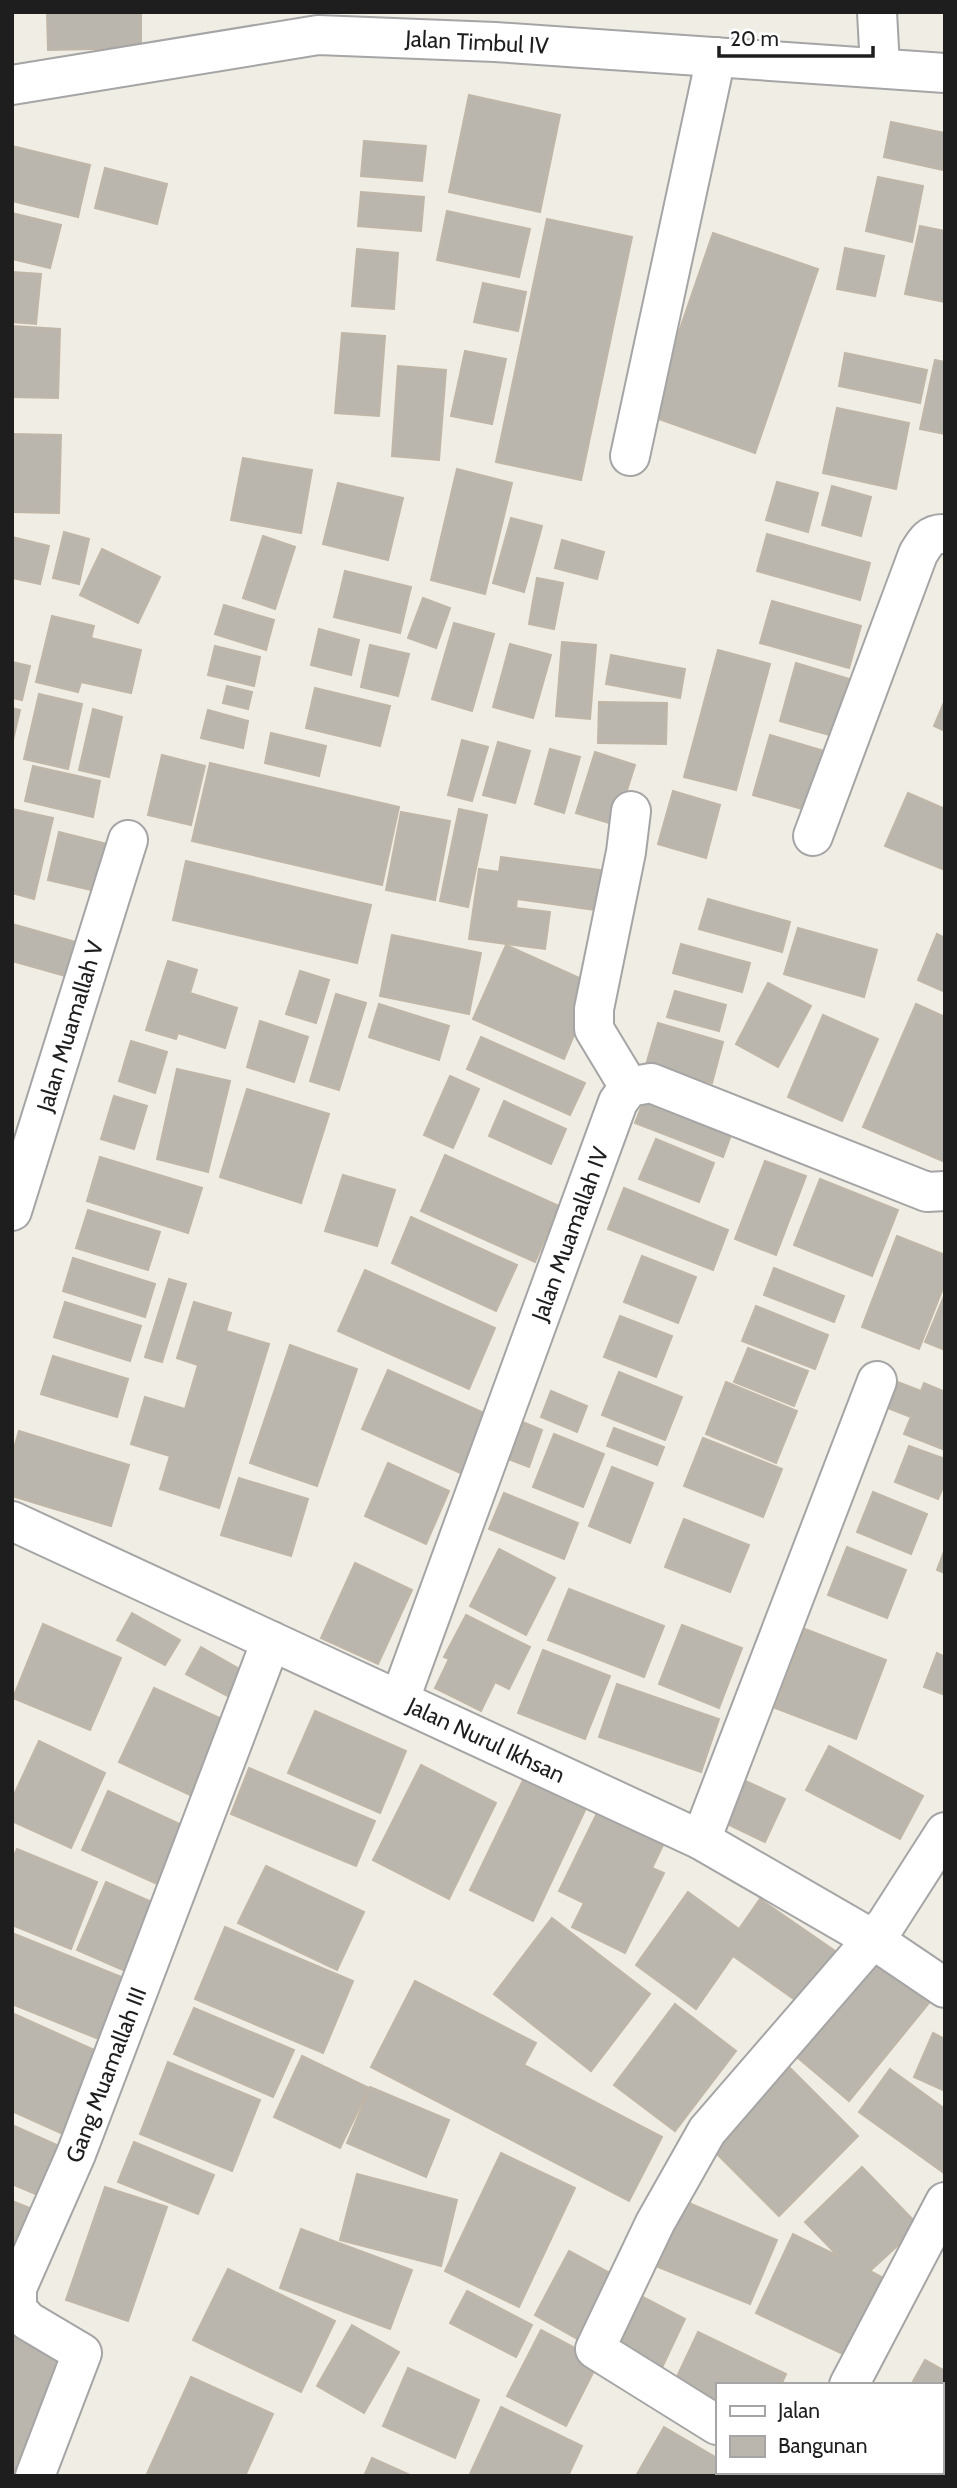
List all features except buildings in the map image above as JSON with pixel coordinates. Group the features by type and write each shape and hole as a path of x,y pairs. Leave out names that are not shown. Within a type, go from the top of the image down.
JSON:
{"street":[{"path":"877,12 880,67"},
{"name":"Jalan Timbul IV","path":"12,85 318,35 497,27 716,57 945,73"},
{"path":"630,456 716,57"},
{"path":"813,835 918,554 925,541 936,533 945,534"},
{"path":"631,811 626,852 594,1009 594,1029 629,1087 651,1083 927,1192 944,1192"},
{"name":"Jalan Muamallah V","path":"12,1212 128,840"},
{"name":"Jalan Muamallah IV","path":"400,1699 618,1102 629,1087"},
{"path":"701,1840 877,1381"},
{"name":"Jalan Nurul Ikhsan","path":"16,1531 400,1699 701,1840 874,1940 945,1988"},
{"name":"Gang Muamallah III","path":"35,2476 99,2349 28,2321 17,2309 17,2288 76,2154 271,1642"},
{"path":"716,2424 595,2349 655,2223 707,2130 874,1940 945,1832"},
{"path":"850,2383 945,2202"}]}
